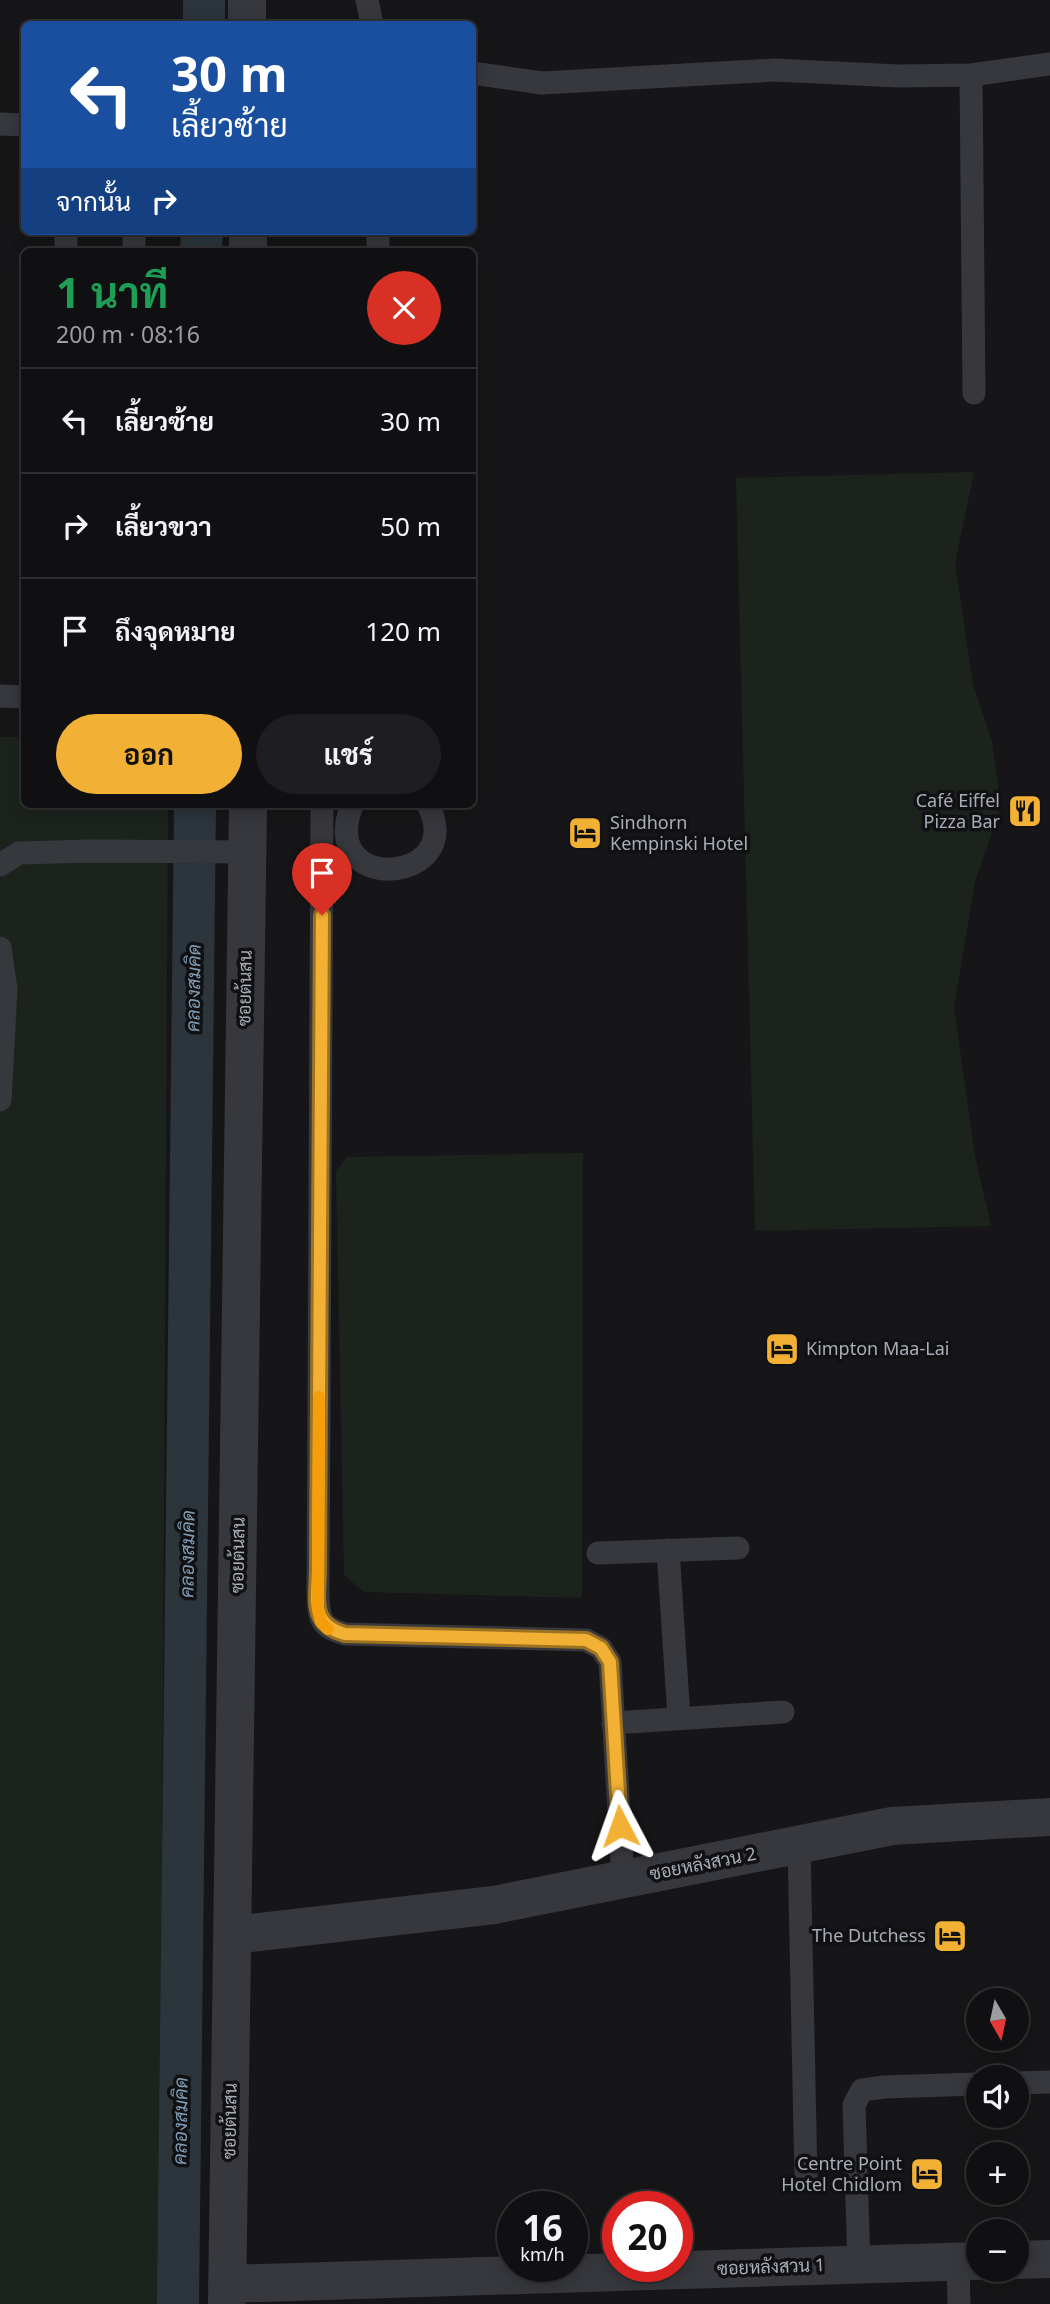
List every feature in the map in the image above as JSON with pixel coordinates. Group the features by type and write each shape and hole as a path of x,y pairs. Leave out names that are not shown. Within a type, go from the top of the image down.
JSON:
{"street":[{"path":"247,0 247,21"},
{"name":"ซอยต้นสน","path":"227,2294 248,808"},
{"name":"ซอยหลังสวน 2","path":"233,1935 494,1905 892,1826 1050,1817"},
{"path":"1029,2260 1050,2259"},
{"name":"ซอยหลังสวน 1","path":"227,2294 966,2261"}],"lane":[{"path":"367,0 371,21"},
{"path":"476,74 542,83 775,70 898,76 971,75 1050,64"},
{"path":"971,75 974,393"},
{"path":"0,124 21,125"},
{"path":"0,696 21,696"},
{"path":"323,808 318,1567 318,1609 321,1622 330,1630 345,1634 586,1640 601,1648 610,1662 623,1880"},
{"path":"351,808 347,818 347,833 351,847 359,859 386,871 413,865 425,855 432,843 435,828 430,808"},
{"path":"323,834 347,833"},
{"path":"0,865 19,853 246,852"},
{"path":"0,948 6,989 0,1100"},
{"path":"598,1553 738,1548"},
{"path":"668,1550 679,1718"},
{"path":"613,1723 783,1712"},
{"path":"799,1845 806,2179"},
{"path":"1029,2083 1050,2082"},
{"path":"859,2264 854,2105 862,2090 966,2084"},
{"path":"959,2304 966,2271"}],"shaded area":[{"path":"974,472 955,563 973,684 992,742 1001,806 975,882 954,1007 975,1156 991,1226 755,1231 736,478"},
{"path":"0,737 21,737 21,808 168,808 162,1851 164,2304 0,2304"},
{"path":"583,1153 582,1598 364,1592 344,1575 336,1171 347,1157"}],"waterway":[{"name":"คลองสมคิด","path":"204,0 204,21"},
{"name":"คลองสมคิด","path":"201,248 202,235"},
{"name":"คลองสมคิด","path":"178,2304 195,808"}],"slow traffic":[{"path":"319,1397 318,1609 321,1622 328,1629"}],"place":[{"name":"Café Eiffel Pizza Bar","path":"1025,811"},
{"name":"Sindhorn Kempinski Hotel","path":"585,833"},
{"name":"Kimpton Maa-Lai","path":"782,1349"},
{"name":"The Dutchess","path":"950,1936"},
{"name":"Centre Point Hotel Chidlom","path":"927,2174"}],"route":[{"path":"322,915 318,1568 318,1609 321,1622 330,1630 345,1634 586,1640 601,1648 610,1662 620,1826"}]}
